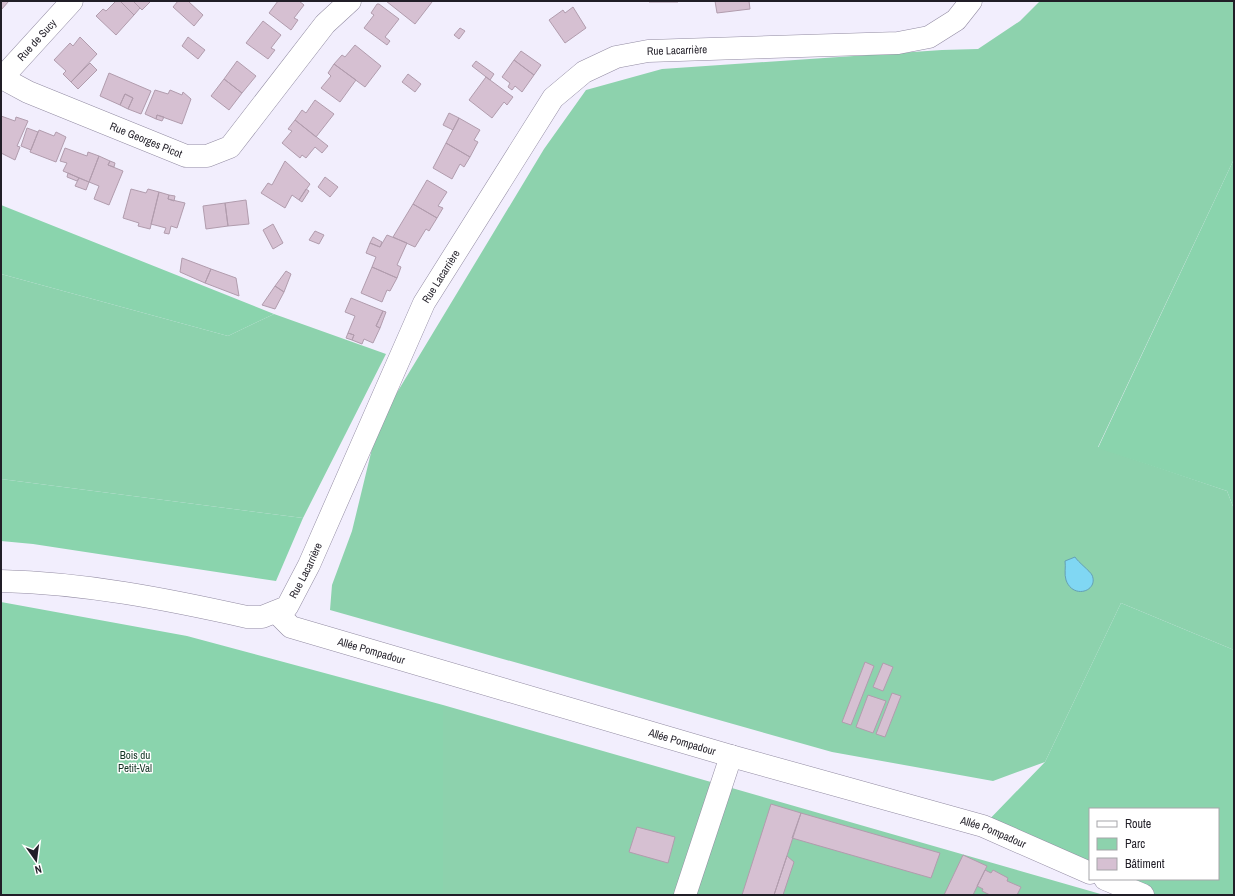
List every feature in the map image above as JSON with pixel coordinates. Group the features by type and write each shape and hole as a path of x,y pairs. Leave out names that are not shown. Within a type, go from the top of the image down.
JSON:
{"street":[{"name":"Rue de Sucy","path":"2,78 72,1"},
{"name":"Rue Georges Picot","path":"2,78 28,92 186,156 207,156 230,146 325,24 350,1"},
{"name":"Rue Lacarrière","path":"1,581 81,586 162,598 247,617 262,617 287,607 302,580 424,303 553,98 584,72 616,57 648,51 898,43 929,36 956,20 971,1"},
{"name":"Allée Pompadour","path":"276,612 291,627 731,756 983,826 1089,872"},
{"path":"685,895 731,756"},
{"path":"1107,880 1143,895"}],"green space":[{"path":"1040,1 1234,1 1234,159 1098,447 1227,491 1234,509 1234,650 1121,603 1045,762 993,781 832,752 330,610 332,585 352,531 378,424 544,149 586,90 662,69 942,50 978,49 1020,21"},
{"path":"1234,159 1234,509 1227,491 1098,448"},
{"path":"1,205 274,314 228,336 1,274"},
{"path":"1,274 228,336 274,314 386,354 303,518 1,479"},
{"path":"1,479 303,518 276,581 33,544 1,541"},
{"name":"Bois du Petit-Val","path":"1,602 187,636 443,705 443,895 1,895"},
{"path":"1121,603 1234,650 1234,895 1143,895 1107,880 1219,880 1219,808 1089,808 1089,873 983,826 1045,762"},
{"path":"443,705 1104,895 443,895"}],"water":[{"path":"1075,557 1092,575 1092,585 1089,589 1084,591 1074,590 1069,586 1066,580 1065,561"}],"building":[{"path":"1,1 9,1 1,10"},
{"path":"116,1 120,1 134,15 116,35 96,16 103,9 106,11"},
{"path":"120,1 133,1 140,8 134,15"},
{"path":"133,1 151,1 142,10"},
{"path":"178,1 188,1 203,15 194,26 173,7"},
{"path":"278,1 299,1 304,5 294,18 298,20 291,30 269,13"},
{"path":"386,1 431,1 432,2 415,24"},
{"path":"678,1 678,2 649,2"},
{"path":"715,1 749,1 750,9 717,13"},
{"path":"377,4 399,19 385,37 390,41 387,45 364,28 374,15 371,13"},
{"path":"573,7 586,28 565,43 549,20 563,10 565,13"},
{"path":"263,21 281,35 271,48 275,50 268,59 246,43"},
{"path":"460,28 465,31 459,39 454,35"},
{"path":"80,37 97,54 71,82 63,74 66,71 54,60 70,43 73,46"},
{"path":"188,37 205,50 198,59 182,46"},
{"path":"355,45 381,66 365,87 334,64 342,55 345,57"},
{"path":"521,51 541,65 534,75 514,60"},
{"path":"514,60 534,75 522,92 515,86 512,90 508,87 510,83 502,77"},
{"path":"237,61 256,76 242,93 224,79"},
{"path":"476,61 494,74 490,80 472,66"},
{"path":"90,63 97,70 78,89 71,82"},
{"path":"334,64 356,80 340,102 321,88 331,76 328,73"},
{"path":"109,73 151,91 141,114 128,109 133,98 125,94 120,105 100,96"},
{"path":"408,74 421,84 415,92 402,82"},
{"path":"486,77 513,97 507,105 504,102 492,118 469,100"},
{"path":"224,79 242,93 229,110 211,96"},
{"path":"155,90 168,94 170,90 182,95 183,92 191,99 182,124 157,115 156,119 145,114"},
{"path":"125,94 133,98 128,109 120,105"},
{"path":"315,100 334,114 316,137 295,120 302,110 306,113"},
{"path":"449,113 459,118 453,130 443,125"},
{"path":"157,115 164,117 162,121 156,119"},
{"path":"1,116 15,121 16,117 28,121 17,146 20,147 15,160 1,153"},
{"path":"459,118 480,130 474,140 478,142 470,157 446,143"},
{"path":"295,120 328,146 322,153 315,147 306,158 302,155 300,158 282,143 292,131 288,129"},
{"path":"27,128 38,132 31,150 21,146"},
{"path":"39,130 54,136 56,132 66,137 56,162 30,152"},
{"path":"446,143 470,157 464,167 460,164 452,179 433,168"},
{"path":"65,148 87,156 88,152 99,156 89,182 63,171 67,163 60,161"},
{"path":"99,156 110,161 108,165 123,171 109,205 94,199 99,186 89,182"},
{"path":"110,161 115,163 114,167 108,165"},
{"path":"285,161 310,184 299,200 292,195 285,208 261,193 268,183 272,185"},
{"path":"68,173 79,178 77,181 67,177"},
{"path":"325,177 338,187 330,197 318,187"},
{"path":"79,178 89,182 86,190 75,186"},
{"path":"427,180 447,192 438,206 443,208 437,218 413,204"},
{"path":"131,189 146,193 148,189 159,192 150,229 138,226 139,223 123,218"},
{"path":"306,189 309,191 302,202 299,200"},
{"path":"159,192 169,195 168,199 185,203 177,228 171,226 169,234 164,233 166,228 151,224"},
{"path":"169,195 175,196 174,201 168,199"},
{"path":"246,200 249,224 228,226 225,203"},
{"path":"225,203 228,226 206,229 203,206"},
{"path":"413,204 437,218 429,231 426,229 415,247 393,237"},
{"path":"273,224 283,243 273,249 263,230"},
{"path":"315,231 324,235 319,244 309,240"},
{"path":"387,235 407,243 397,265 401,267 397,278 372,267 376,257 366,253 370,243 380,247"},
{"path":"373,237 382,242 380,247 370,243"},
{"path":"182,258 211,269 205,283 180,272"},
{"path":"372,267 397,278 390,291 387,290 382,302 361,293"},
{"path":"211,269 236,278 239,296 205,283"},
{"path":"286,271 291,274 284,292 275,286"},
{"path":"275,286 284,292 275,309 262,305"},
{"path":"351,298 383,311 376,326 380,328 373,343 364,339 362,344 352,340 354,335 348,333 355,316 345,312"},
{"path":"383,311 386,312 380,328 376,326"},
{"path":"348,333 354,335 352,340 346,338"},
{"path":"865,662 874,666 851,725 842,722"},
{"path":"883,663 893,667 883,691 873,687"},
{"path":"892,693 901,696 885,737 876,734"},
{"path":"868,695 886,701 873,733 856,727"},
{"path":"771,804 801,813 774,895 742,895"},
{"path":"801,813 940,853 931,878 792,838"},
{"path":"637,827 675,837 668,863 629,852"},
{"path":"963,855 987,866 973,895 944,895"},
{"path":"787,856 794,862 783,895 774,895"},
{"path":"985,870 991,873 993,870 1008,878 1007,881 1021,887 1017,895 990,895 982,891 983,889 977,886"}]}
